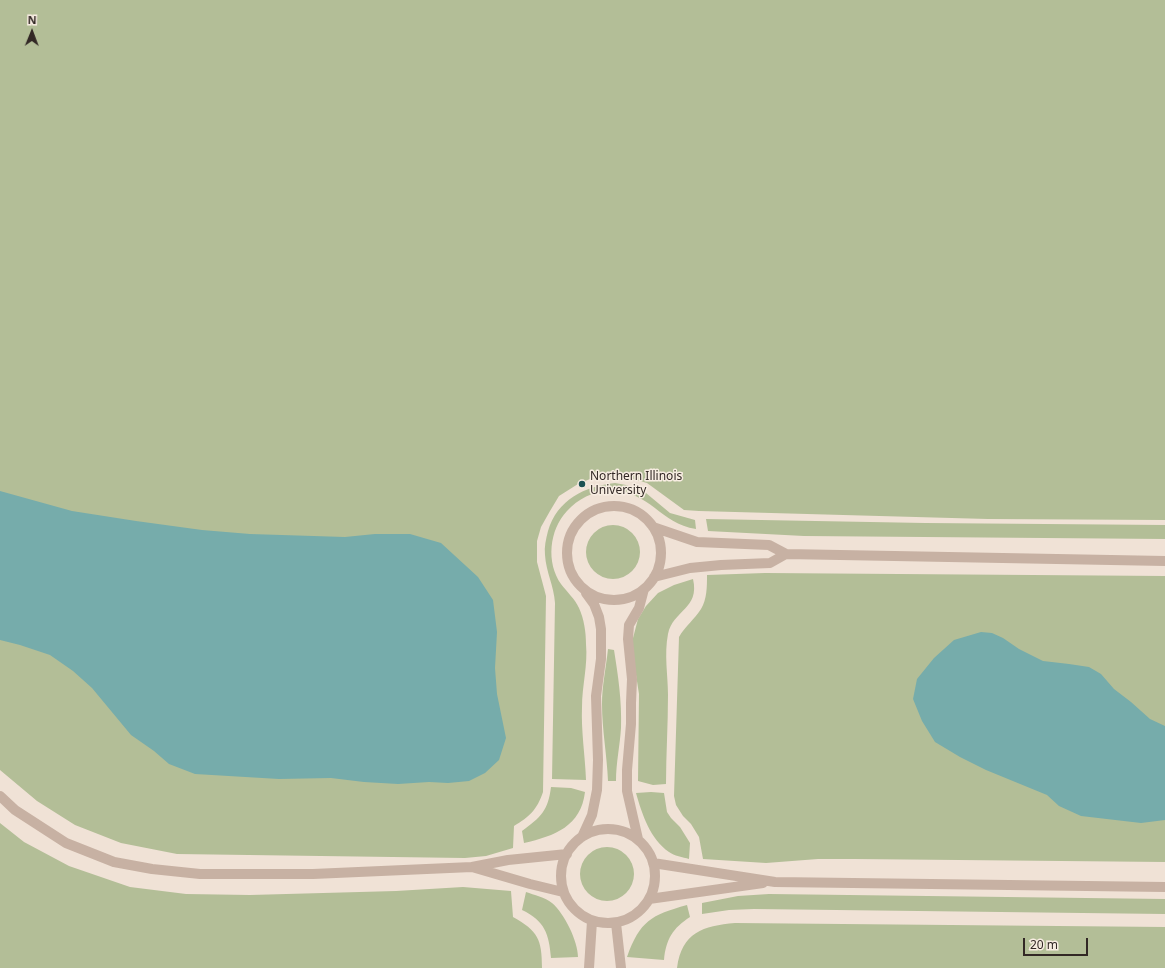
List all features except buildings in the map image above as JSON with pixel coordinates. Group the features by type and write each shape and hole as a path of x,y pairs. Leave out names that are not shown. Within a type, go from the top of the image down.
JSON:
{"street":[{"path":"582,837 596,831 611,829 625,832 638,839 648,850 654,863 655,878 652,894 644,908 631,917 616,923 592,921 584,917 572,906 564,892 561,876 567,854 582,837 592,815 597,790 598,760 596,696 601,660 601,629 599,617 594,604 576,582 570,572 566,551 568,540 579,521 598,509 608,506 619,506 640,514 653,527 659,540 661,561 658,572 644,589 625,599 614,601 603,599 593,596 583,590"},
{"path":"653,527 697,542 768,545 786,554 1165,561"},
{"path":"654,577 690,568 770,563 786,554"},
{"path":"638,839 627,791 632,679 628,639 629,625 639,608 644,589"},
{"path":"0,796 15,810 66,843 114,862 152,869 200,874 313,874 472,867 508,860 567,854"},
{"path":"654,863 774,882 1165,887"},
{"path":"472,867 564,892"},
{"path":"649,899 774,882"},
{"path":"589,968 592,921"},
{"path":"616,923 621,968"}],"green space":[{"name":"Northern Illinois University","path":"0,0 1165,0 1165,520 988,519 684,510 647,483 626,477 615,476 590,479 578,484 559,496 541,527 537,541 537,562 546,596 543,792 538,804 532,812 514,826 513,848 486,856 465,858 177,854 121,843 75,825 37,801 0,770"},
{"path":"615,483 626,485 646,493 670,513 695,520 696,529 683,526 672,520 634,495 623,492 609,491 597,492 581,499 567,511 556,527 552,547 553,566 556,576 579,608 586,635 586,660 582,699 582,716 586,780 552,779 555,603 546,561 546,540 552,520 565,503 574,496 593,487"},
{"path":"706,519 1165,525 1165,539 804,536 708,531"},
{"path":"608,525 618,525 628,529 636,537 640,547 640,557 636,567 628,575 618,579 608,579 598,575 590,567 586,557 586,547 590,537 598,529"},
{"path":"765,573 1165,576 1165,862 818,859 766,863 703,859 699,837 676,805 674,796 679,637 684,629 699,613 703,605 706,593 707,575"},
{"path":"693,579 693,597 675,620 668,634 666,650 668,695 666,784 653,785 638,781 639,694 633,656 633,638 638,619 646,606 658,593 674,585"},
{"path":"608,649 614,650 621,708 621,728 616,781 608,781 602,714 603,684"},
{"path":"551,787 571,788 585,792 583,804 572,821 565,828 546,837 524,843 522,831 534,822 546,808"},
{"path":"636,793 664,793 667,812 680,827 690,843 689,859 671,853 662,847 648,826"},
{"path":"0,823 24,842 69,866 130,887 186,894 250,895 396,891 463,887 511,891 513,917 528,927 537,937 541,950 542,968 0,968"},
{"path":"602,847 612,847 622,851 630,859 634,869 634,879 630,889 622,897 612,901 602,901 592,897 584,889 580,879 580,869 584,859 592,851"},
{"path":"526,892 546,899 561,913 570,928 576,943 578,957 551,958 547,935 541,924 530,914 522,910"},
{"path":"769,894 1165,899 1165,914 754,909 729,910 702,914 702,903 738,896"},
{"path":"687,905 690,917 679,925 671,935 664,960 627,957 637,935 648,921 664,912"},
{"path":"735,923 1165,927 1165,968 677,968 684,946 696,933 713,926"}],"water":[{"path":"0,491 72,511 202,530 250,534 345,537 375,534 410,534 441,543 478,577 493,600 497,632 495,668 497,694 506,738 499,760 485,773 469,781 398,784 331,778 279,779 195,774 169,764 154,751 131,735 92,688 73,671 50,655 0,640"},
{"path":"981,632 992,633 1003,638 1019,649 1043,661 1089,667 1101,674 1114,689 1150,719 1165,726 1165,820 1141,823 1081,816 1059,806 1047,795 986,770 935,742 922,721 913,699 917,679 934,658 954,640"}],"place":[{"name":"Northern Illinois University","path":"582,484"}]}
